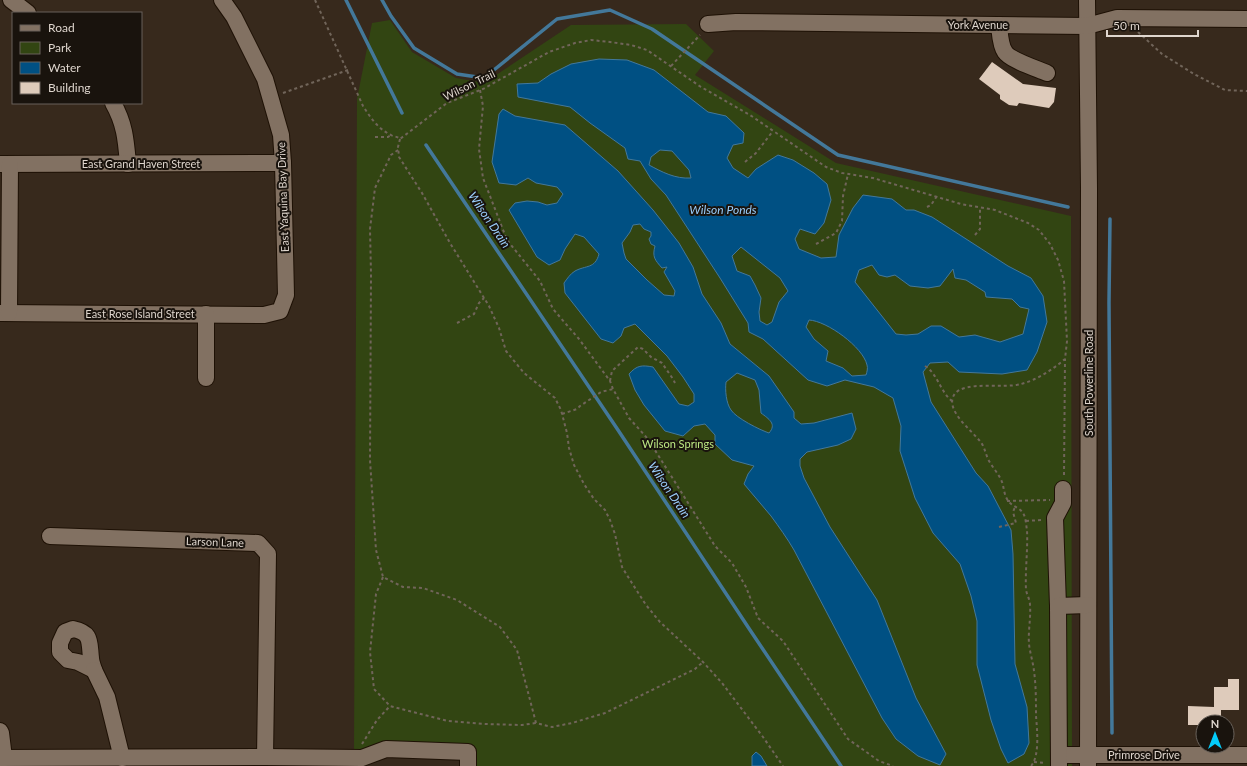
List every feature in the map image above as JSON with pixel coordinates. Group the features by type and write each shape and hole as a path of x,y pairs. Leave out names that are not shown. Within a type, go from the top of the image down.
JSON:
{"street":[{"path":"11,0 27,12"},
{"name":"East Yaquina Bay Drive","path":"222,0 234,17 266,79 280,135 283,163 286,295 280,311"},
{"name":"South Powerline Road","path":"1087,0 1090,188 1088,760"},
{"name":"York Avenue","path":"708,24 736,22 1087,26 1116,18 1247,19"},
{"path":"999,25 1002,46 1005,53 1047,73"},
{"path":"114,104 118,110 126,134 128,164"},
{"name":"East Grand Haven Street","path":"5,164 283,163"},
{"path":"4,313 5,164"},
{"name":"East Rose Island Street","path":"4,313 264,315 280,311"},
{"path":"206,314 206,378"},
{"path":"1060,760 1055,518 1063,503 1063,489"},
{"name":"Larson Lane","path":"50,536 258,543 268,554 265,757"},
{"path":"1058,606 1088,605"},
{"path":"94,670 107,696 122,758"},
{"path":"0,731 2,758 265,757 358,761 386,749 468,752 468,766"},
{"name":"Primrose Drive","path":"1060,760 1247,755"}],"path":[{"path":"315,0 363,106 373,121 391,135 400,139 398,150 399,157 484,298 499,328 506,351 524,373 555,398 561,410 574,465 584,484 594,499 605,510 610,520 615,534 622,567 646,605 660,622 703,662 722,683 740,705 783,766"},
{"path":"1133,27 1162,54 1194,74 1225,90 1247,91"},
{"path":"671,66 697,39"},
{"name":"Wilson Trail","path":"400,139 448,103 480,90 548,52 575,43 591,40 610,42 631,45 646,50 701,87 750,115 826,167 842,173 873,178 961,204 995,210 1028,223 1039,230 1050,244 1058,260 1064,281 1067,341 1065,359 1063,489"},
{"path":"271,97 348,70"},
{"path":"480,90 483,106 479,149 483,178 507,240 540,281 553,309 579,339 610,381 629,418 648,439 715,546 732,564 746,587 758,618 783,641 848,739 879,761 893,766"},
{"path":"745,162 756,153 773,131"},
{"path":"374,137 388,137 391,135"},
{"path":"398,150 390,155 375,188 370,229 370,460 376,550 383,577 376,594 370,652 374,689 390,706 448,721 522,725 536,723 552,727 572,723 605,713 695,669 703,662"},
{"path":"816,244 836,234 842,221 843,196 848,174"},
{"path":"927,207 937,196"},
{"path":"976,235 980,229 980,207"},
{"path":"457,323 474,314 479,303 484,298"},
{"path":"610,381 612,371 638,347 662,363 675,383"},
{"path":"1031,766 1036,755 1037,737 1034,672 1029,644 1030,603 1026,592 1028,555 1024,514 1007,501 1002,482 988,460 980,440 958,416 954,410 952,402 953,396 964,388 973,386 1008,386 1021,384 1047,372 1065,359"},
{"path":"925,366 930,369 946,397 952,402"},
{"path":"562,414 577,409 600,393 613,389"},
{"path":"1007,501 1055,499 1061,494 1063,489"},
{"path":"999,528 1016,523 1013,512 1015,507"},
{"path":"383,577 403,586 423,588 457,600 500,627 517,650 536,723"},
{"path":"358,761 377,720 390,706"}],"green space":[{"name":"Wilson Springs","path":"390,20 412,52 456,78 484,83 571,25 686,24 714,51 695,75 836,163 1071,216 1072,766 465,766 465,754 354,755 357,99 372,23"}],"water":[{"name":"Wilson Ponds","path":"599,59 627,60 654,70 708,112 726,116 744,133 743,143 733,145 727,158 733,168 748,178 756,169 778,155 793,160 814,173 827,184 831,200 824,223 815,234 800,229 795,239 799,249 821,258 836,257 839,235 853,208 863,195 892,199 906,210 914,210 932,217 1008,266 1031,278 1043,296 1047,322 1037,352 1027,370 1002,374 959,372 948,362 930,363 923,372 931,402 976,473 988,486 1011,530 1013,554 1015,664 1027,707 1029,743 1024,754 1008,763 1001,749 991,720 977,665 977,621 971,596 960,564 933,533 915,498 900,451 901,426 893,398 874,387 845,380 827,386 808,380 763,339 749,332 748,323 720,278 666,195 651,179 640,161 628,159 625,148 570,107 518,97 517,84 538,83 551,74 571,64","holes":["660,150 672,151 689,170 691,178 674,176 654,168 649,165 651,157","741,247 780,278 788,291 779,302 772,322 767,325 760,321 759,312 761,298 755,285 750,276 737,271 732,256","872,265 879,275 887,277 895,275 910,286 928,288 940,286 953,269 955,278 966,280 985,292 986,297 1012,299 1020,307 1029,309 1023,334 1000,342 975,335 959,337 941,326 931,326 918,334 896,334 855,282 859,270","809,320 816,321 834,330 852,343 864,358 867,366 866,375 852,376 843,368 826,361 828,351 814,339 806,327"]},
{"name":"Wilson Ponds","path":"503,109 515,116 565,125 618,171 653,210 679,243 693,267 702,294 721,323 730,344 769,376 794,412 794,418 801,424 814,423 852,413 856,429 851,439 838,445 807,452 800,459 800,466 804,478 830,527 877,600 916,698 946,754 940,765 918,756 896,739 882,718 794,550 771,516 744,484 748,474 754,466 732,460 715,444 715,435 705,424 694,426 683,436 665,431 644,405 635,390 629,374 637,367 643,366 653,367 679,404 688,406 694,402 694,394 667,356 635,324 624,328 621,336 613,343 601,339 565,293 564,283 570,275 579,269 593,264 599,254 584,237 575,234 560,260 549,265 537,257 509,210 515,203 527,201 547,205 557,203 563,194 557,187 536,183 528,178 516,185 499,183 492,162 499,114","holes":["640,224 644,229 651,232 649,239 651,244 655,246 655,258 662,268 667,267 664,272 675,291 674,296 664,295 626,259 622,243 633,225","737,373 755,380 759,390 761,413 772,424 769,433 754,427 743,420 729,407 726,396 726,382"]},
{"path":"756,752 761,756 767,766 752,766 752,756"}],"building":[{"path":"992,62 1023,84 1056,88 1054,102 1049,108 1019,103 1017,106 1009,105 1000,99 1000,95 979,79"},
{"path":"1228,679 1239,679 1239,710 1221,710 1221,714 1195,714 1195,725 1188,725 1188,706 1214,707 1214,687 1228,687"}],"waterway":[{"name":"Wilson Drain","path":"346,0 402,113"},
{"path":"382,0 391,16 414,48 457,74 484,78 557,19 610,10 652,29 838,155 1068,207"},
{"name":"Wilson Drain","path":"426,145 618,430 841,766"},
{"path":"1110,219 1109,303 1112,733"}]}
